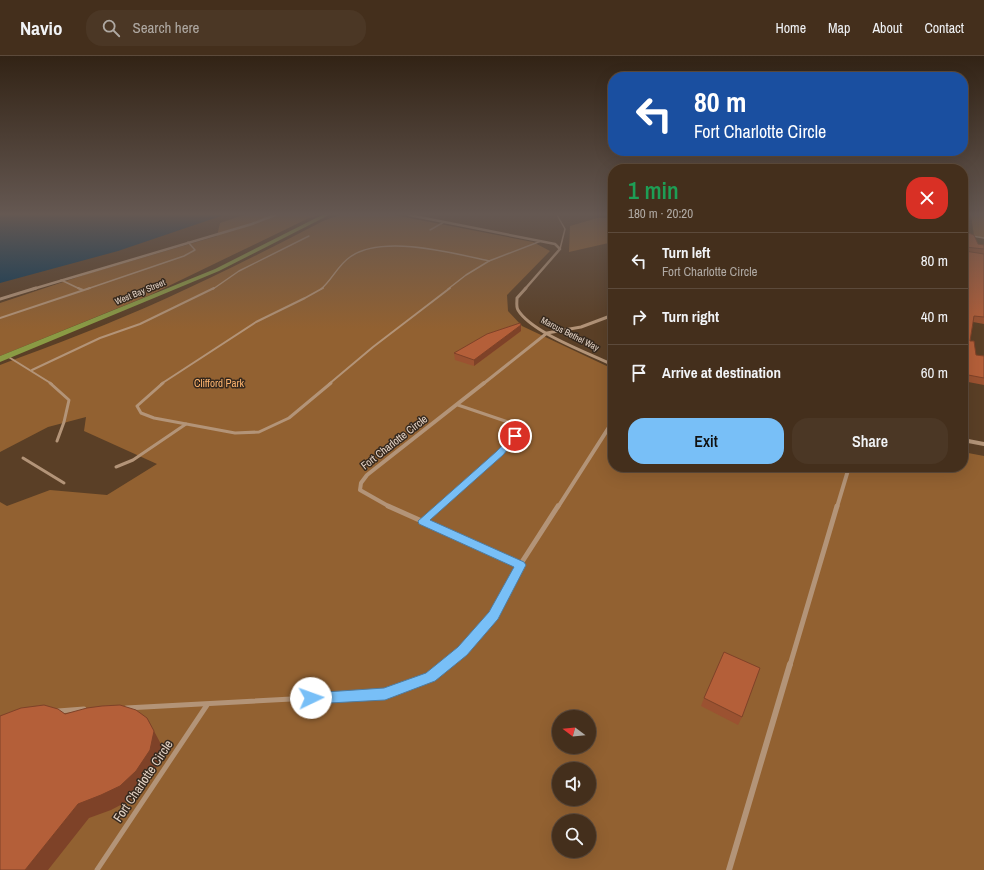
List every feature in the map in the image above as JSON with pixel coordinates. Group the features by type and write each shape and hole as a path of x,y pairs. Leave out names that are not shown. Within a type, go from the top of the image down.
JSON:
{"highway":[{"name":"West Bay Street","path":"3,357 217,270 251,253"}],"street":[{"path":"0,299 151,253"},
{"name":"Marcus Bethel Way","path":"557,253 517,298 517,309 524,318 547,333 608,363"},
{"path":"547,333 576,329 600,322 608,318"},
{"name":"Fort Charlotte Circle","path":"520,565 368,496 360,490 360,483 367,475 458,405 547,333"},
{"path":"520,565 608,429"},
{"path":"968,441 984,444"},
{"path":"729,870 848,472"}],"lane":[{"path":"0,318 192,253"},
{"path":"32,370 100,338 140,324 208,292 239,271 276,253"},
{"path":"359,253 353,255 345,261 322,288 256,322 186,366 149,393 138,406 141,413 154,418 235,433 259,432 289,418 373,347 466,275 489,262 511,253"},
{"path":"452,253 489,262"},
{"path":"61,280 83,290"},
{"path":"3,357 32,370 54,385 69,400 64,422 57,441"},
{"path":"423,521 500,453 515,436 514,427 508,422 458,405"},
{"path":"116,467 133,460 186,424"},
{"path":"22,458 64,483"},
{"path":"122,708 207,705 385,694 430,677 462,651 494,616 520,565"},
{"name":"Fort Charlotte Circle","path":"98,870 207,705"},
{"path":"53,711 91,709"}],"green space":[{"path":"159,253 237,253 150,295 0,356 0,303 87,274"},
{"name":"Clifford Park","path":"261,253 548,253 507,295 508,311 522,326 608,367 608,472 968,472 968,453 984,456 984,870 0,870 0,502 7,506 50,490 107,495 157,464 84,431 86,417 48,427 0,452 0,365 105,325 206,280"}],"water":[{"path":"0,253 111,253 0,283"}],"building":[{"path":"968,253 984,254 984,317 974,316 970,341 974,341 976,355 984,356 984,378 968,375"},
{"path":"520,323 521,325 474,360 454,353 487,334"},
{"path":"724,652 760,668 742,717 704,698"},
{"path":"44,705 58,709 65,714 87,708 102,706 120,705 136,710 147,718 154,731 150,750 136,771 120,786 78,804 25,870 0,870 0,716 21,708"}],"route":[{"path":"311,698 385,694 430,677 462,651 494,616 520,565 423,521 500,453 515,436"}]}
